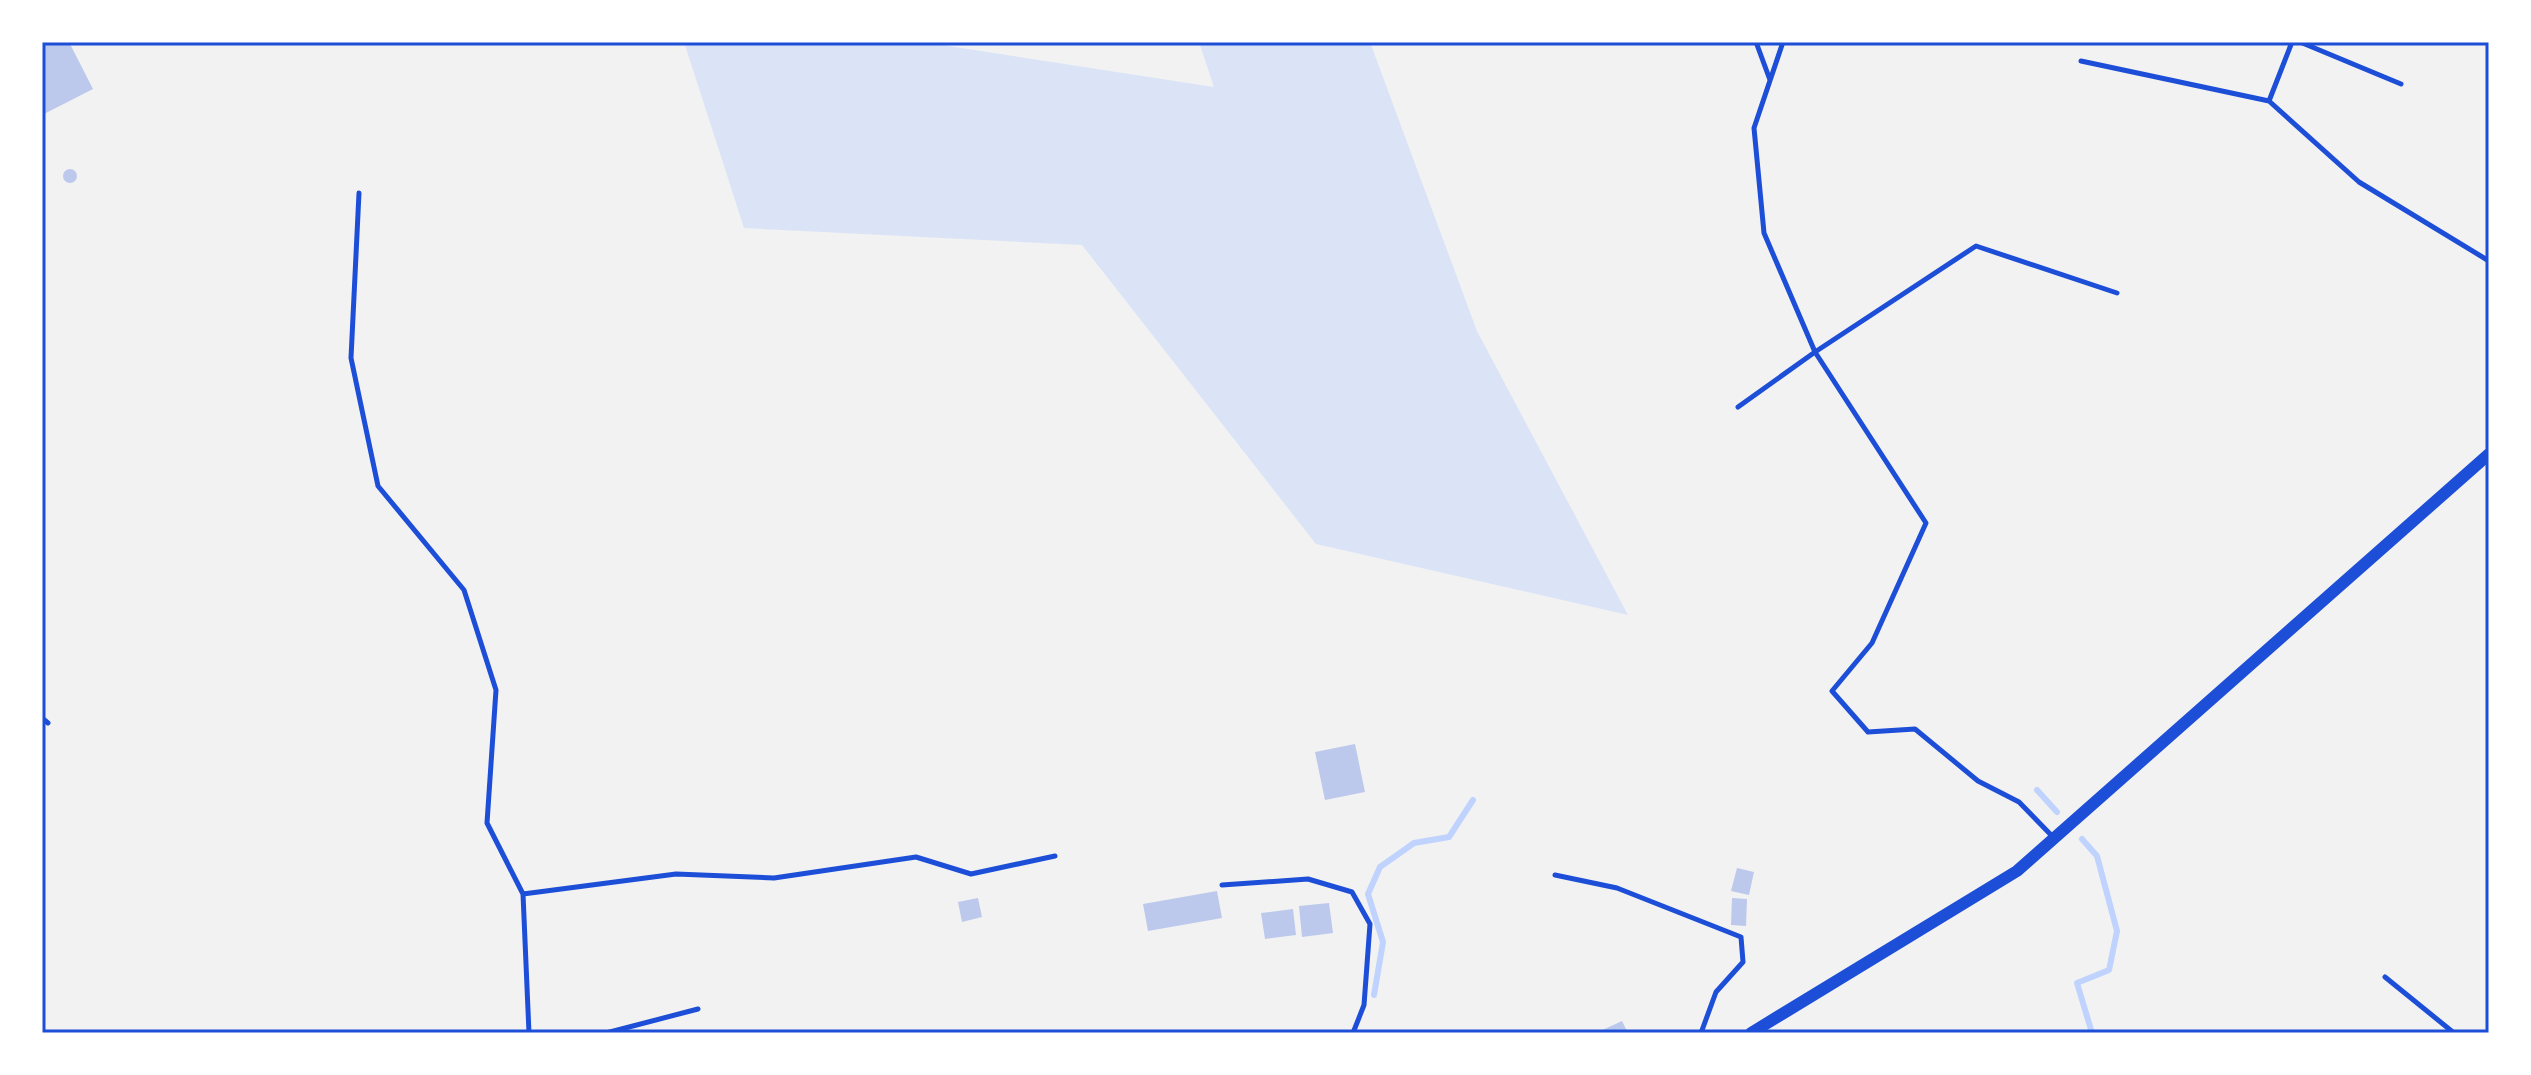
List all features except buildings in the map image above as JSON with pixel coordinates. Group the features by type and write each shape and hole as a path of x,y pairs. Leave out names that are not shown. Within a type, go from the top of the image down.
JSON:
{"main road":[{"path":"1751,1033 2017,871 2489,454"}],"lane":[{"path":"1756,42 1770,81"},
{"path":"1783,42 1754,128 1764,233 1815,352 1926,523 1872,643 1832,691 1868,732 1915,729 1978,781 2019,802 2054,839"},
{"path":"2269,101 2292,42"},
{"path":"2300,42 2401,84"},
{"path":"2081,61 2269,101 2359,182 2489,261"},
{"path":"359,193 351,358 378,486 464,590 496,690 487,823 523,894 529,1033"},
{"path":"1738,407 1815,352 1976,246 2117,293"},
{"path":"42,718 48,723"},
{"path":"523,894 676,874 774,878 916,857 971,874 1055,856"},
{"path":"1555,875 1617,888 1741,937 1743,962 1716,992 1701,1033"},
{"path":"1222,885 1308,879 1352,892 1370,924 1364,1005 1353,1033"},
{"path":"2385,977 2454,1033"},
{"path":"606,1033 698,1009"}],"shaded area":[{"path":"684,42 923,42 1214,87 1199,42 1370,42 1477,331 1628,615 1316,544 1082,245 744,228"}],"waterway":[{"path":"2037,790 2057,812"},
{"path":"1374,995 1383,942 1368,894 1380,867 1414,843 1449,837 1473,800"},
{"path":"2082,839 2097,856 2117,931 2109,970 2077,983 2092,1033"}]}
